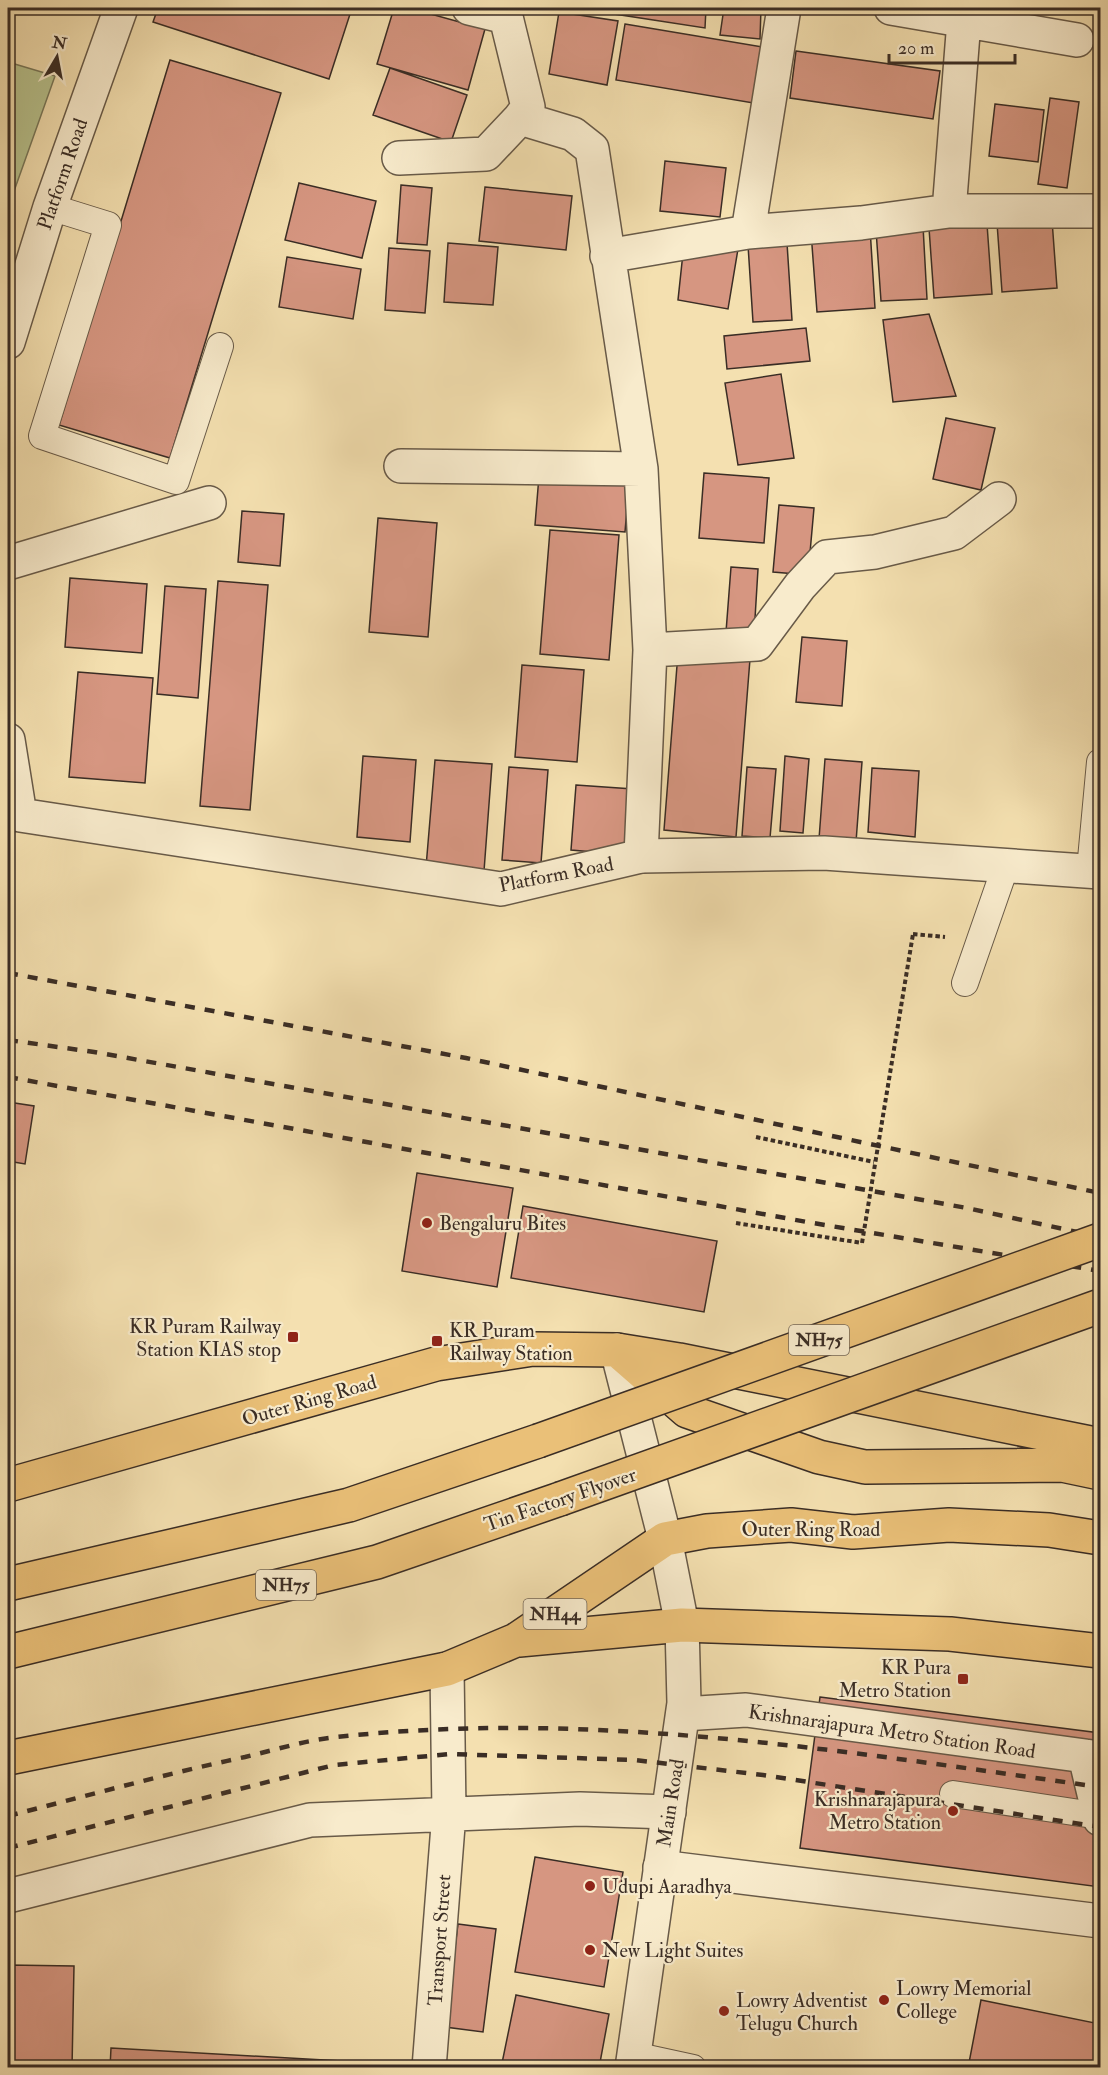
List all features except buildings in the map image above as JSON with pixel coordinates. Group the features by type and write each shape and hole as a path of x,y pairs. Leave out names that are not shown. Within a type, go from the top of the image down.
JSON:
{"highway":[{"name":"NH75","path":"8,1584 349,1505 538,1441 1101,1240"},
{"name":"Tin Factory Flyover","path":"8,1652 377,1562 1101,1306"},
{"name":"Outer Ring Road","path":"8,1485 436,1364 533,1349 617,1350 679,1360 1101,1445"},
{"path":"617,1350 687,1411 819,1457 865,1467 1062,1465 1101,1473"},
{"name":"Outer Ring Road","path":"8,1758 447,1668 516,1640 665,1539 707,1531 791,1525 853,1532 949,1525 1049,1530 1101,1538"},
{"name":"Outer Ring Road","path":"516,1640 681,1625 950,1634 1101,1651"}],"street":[{"name":"Platform Road","path":"8,342 50,207 121,8"},
{"path":"399,158 486,154 528,107 506,17 469,8"},
{"path":"748,232 784,8"},
{"path":"891,8 963,14 1077,40"},
{"path":"949,211 963,14"},
{"path":"520,118 573,134 592,149 641,469 650,651 641,856"},
{"path":"607,256 748,232 861,223 949,211 1101,211"},
{"path":"401,466 641,469"},
{"path":"650,651 758,644 800,586 827,557 875,552 954,533 999,499"},
{"path":"8,563 208,503"},
{"name":"Platform Road","path":"8,740 20,814 501,889 641,856 824,853 1095,871"},
{"name":"Main Road","path":"617,1350 665,1539 681,1625 683,1714 632,2061"},
{"name":"Transport Street","path":"429,2067 449,1813 447,1668"},
{"name":"Krishnarajapura Metro Station Road","path":"683,1714 746,1710 1093,1757"},
{"path":"1093,1757 1100,1818"},
{"path":"8,1896 310,1820 580,1809 669,1812"},
{"path":"660,1867 1101,1921"}],"lane":[{"path":"50,207 108,225 42,436 176,481 220,346"},
{"path":"1095,871 1101,762"},
{"path":"964,983 1006,865"},
{"path":"953,1794 1100,1818"},
{"path":"632,2061 693,2067"}],"path":[{"path":"736,1223 862,1243 913,934"},
{"path":"756,1137 874,1162"}],"green space":[{"path":"8,62 55,76 8,208"}],"railway":[{"path":"8,973 466,1058 1100,1193"},
{"path":"8,1040 94,1052 967,1208 1100,1237"},
{"path":"8,1077 807,1222 1100,1271"},
{"path":"8,1816 314,1740 433,1730 529,1728 624,1731 720,1738 910,1760 1100,1787"},
{"path":"8,1848 334,1765 450,1754 635,1760 763,1775 1100,1827"}],"place":[{"name":"Bengaluru Bites","path":"427,1223"},
{"name":"KR Puram Railway Station KIAS stop","path":"293,1337"},
{"name":"KR Puram Railway Station","path":"437,1341"},
{"name":"KR Pura Metro Station","path":"963,1679"},
{"name":"Krishnarajapura Metro Station","path":"953,1811"},
{"name":"Udupi Aaradhya","path":"590,1886"},
{"name":"New Light Suites","path":"590,1950"},
{"name":"Lowry Memorial College","path":"884,2000"},
{"name":"Lowry Adventist Telugu Church","path":"724,2011"}]}
